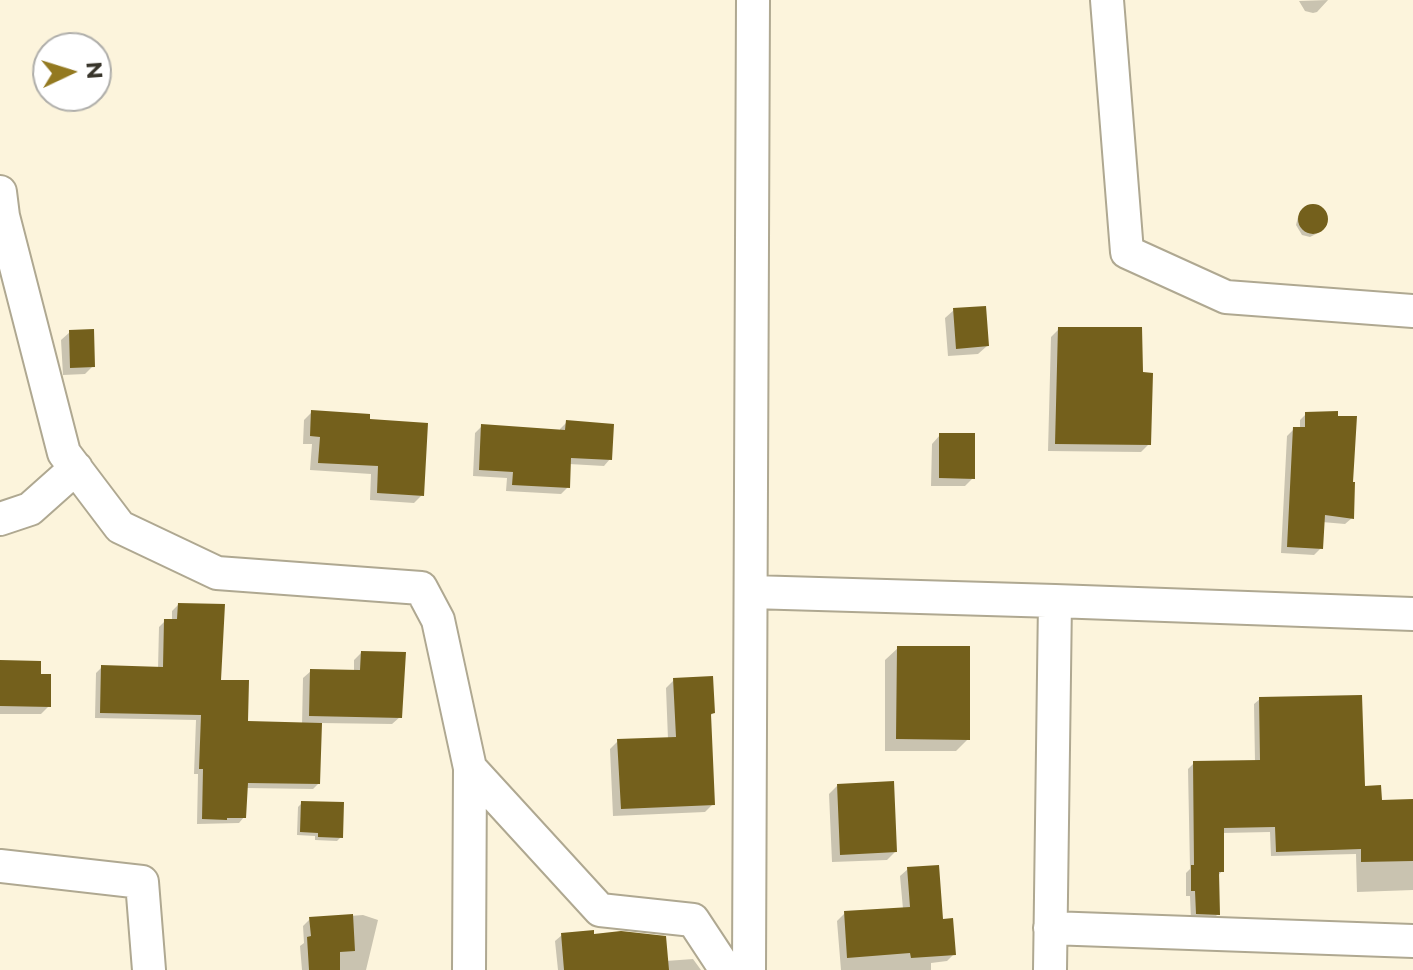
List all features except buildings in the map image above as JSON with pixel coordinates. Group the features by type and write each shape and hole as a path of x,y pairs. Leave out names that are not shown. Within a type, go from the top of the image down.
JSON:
{"street":[{"path":"749,970 753,0"},
{"path":"1107,0 1127,252 1226,297 1413,311"},
{"path":"1,208 64,453 120,527 217,573 421,588 438,620 470,768 469,970"},
{"path":"0,519 30,509 76,468"},
{"path":"751,592 1413,614"},
{"path":"1050,970 1055,601"},
{"path":"470,768 600,910 693,920 726,970"},
{"path":"0,866 142,882 149,970"},
{"path":"1050,928 1413,941"}]}
